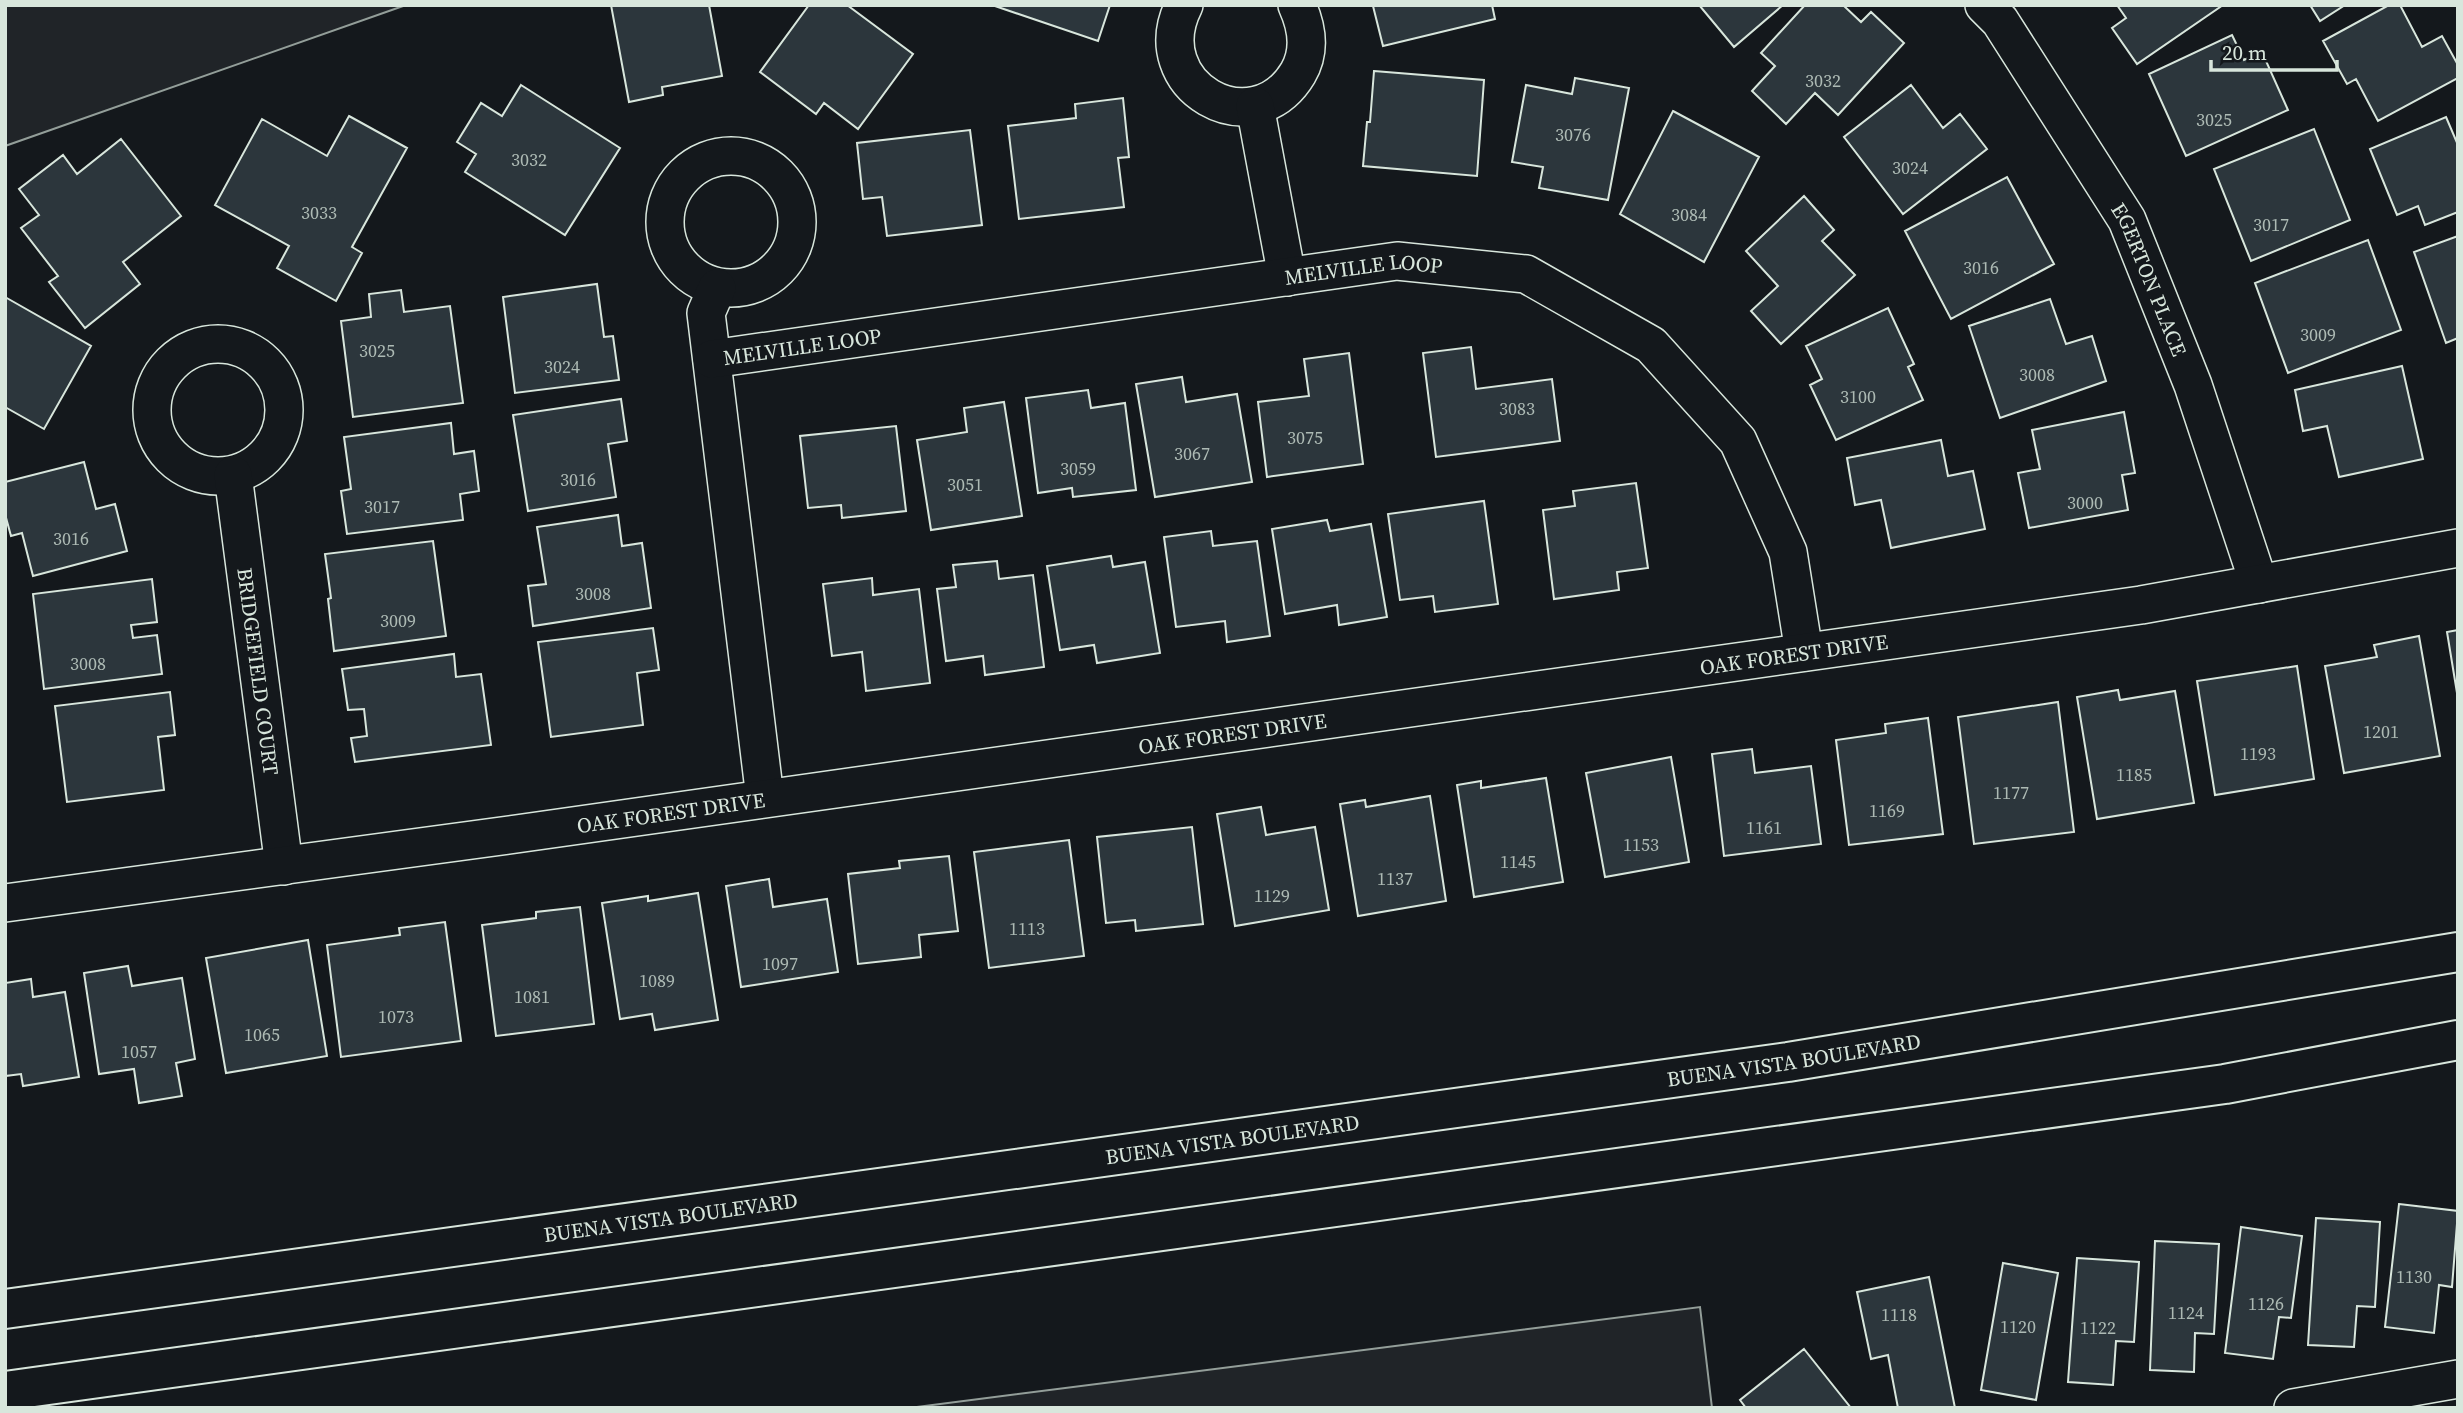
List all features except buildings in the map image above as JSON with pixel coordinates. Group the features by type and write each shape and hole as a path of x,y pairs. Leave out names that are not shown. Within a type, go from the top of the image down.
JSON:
{"main road":[{"name":"BUENA VISTA BOULEVARD","path":"5,1308 1788,1062 2458,952"},
{"path":"5,1391 2225,1084 2458,1040"}],"street":[{"path":"1184,5 1176,21 1174,44 1179,67 1191,86 1210,100 1232,107 1255,106 1275,98 1291,85 1302,66 1307,47 1305,25 1297,5"},
{"name":"EGERTON PLACE","path":"1984,5 2000,21 2127,220 2193,385 2259,584"},
{"path":"1255,106 1287,277"},
{"name":"MELVILLE LOOP","path":"712,359 1397,261 1526,274 1651,345 1738,441 1788,552 1804,652"},
{"name":"MELVILLE LOOP","path":"717,288 706,313 765,799"},
{"name":"BRIDGEFIELD COURT","path":"233,475 284,866"},
{"name":"OAK FOREST DRIVE","path":"5,903 2141,605 2458,548"},
{"path":"2293,1408 2458,1380"}],"shaded area":[{"path":"5,5 406,5 5,146"},
{"path":"1700,1307 1712,1408 909,1408"}]}
